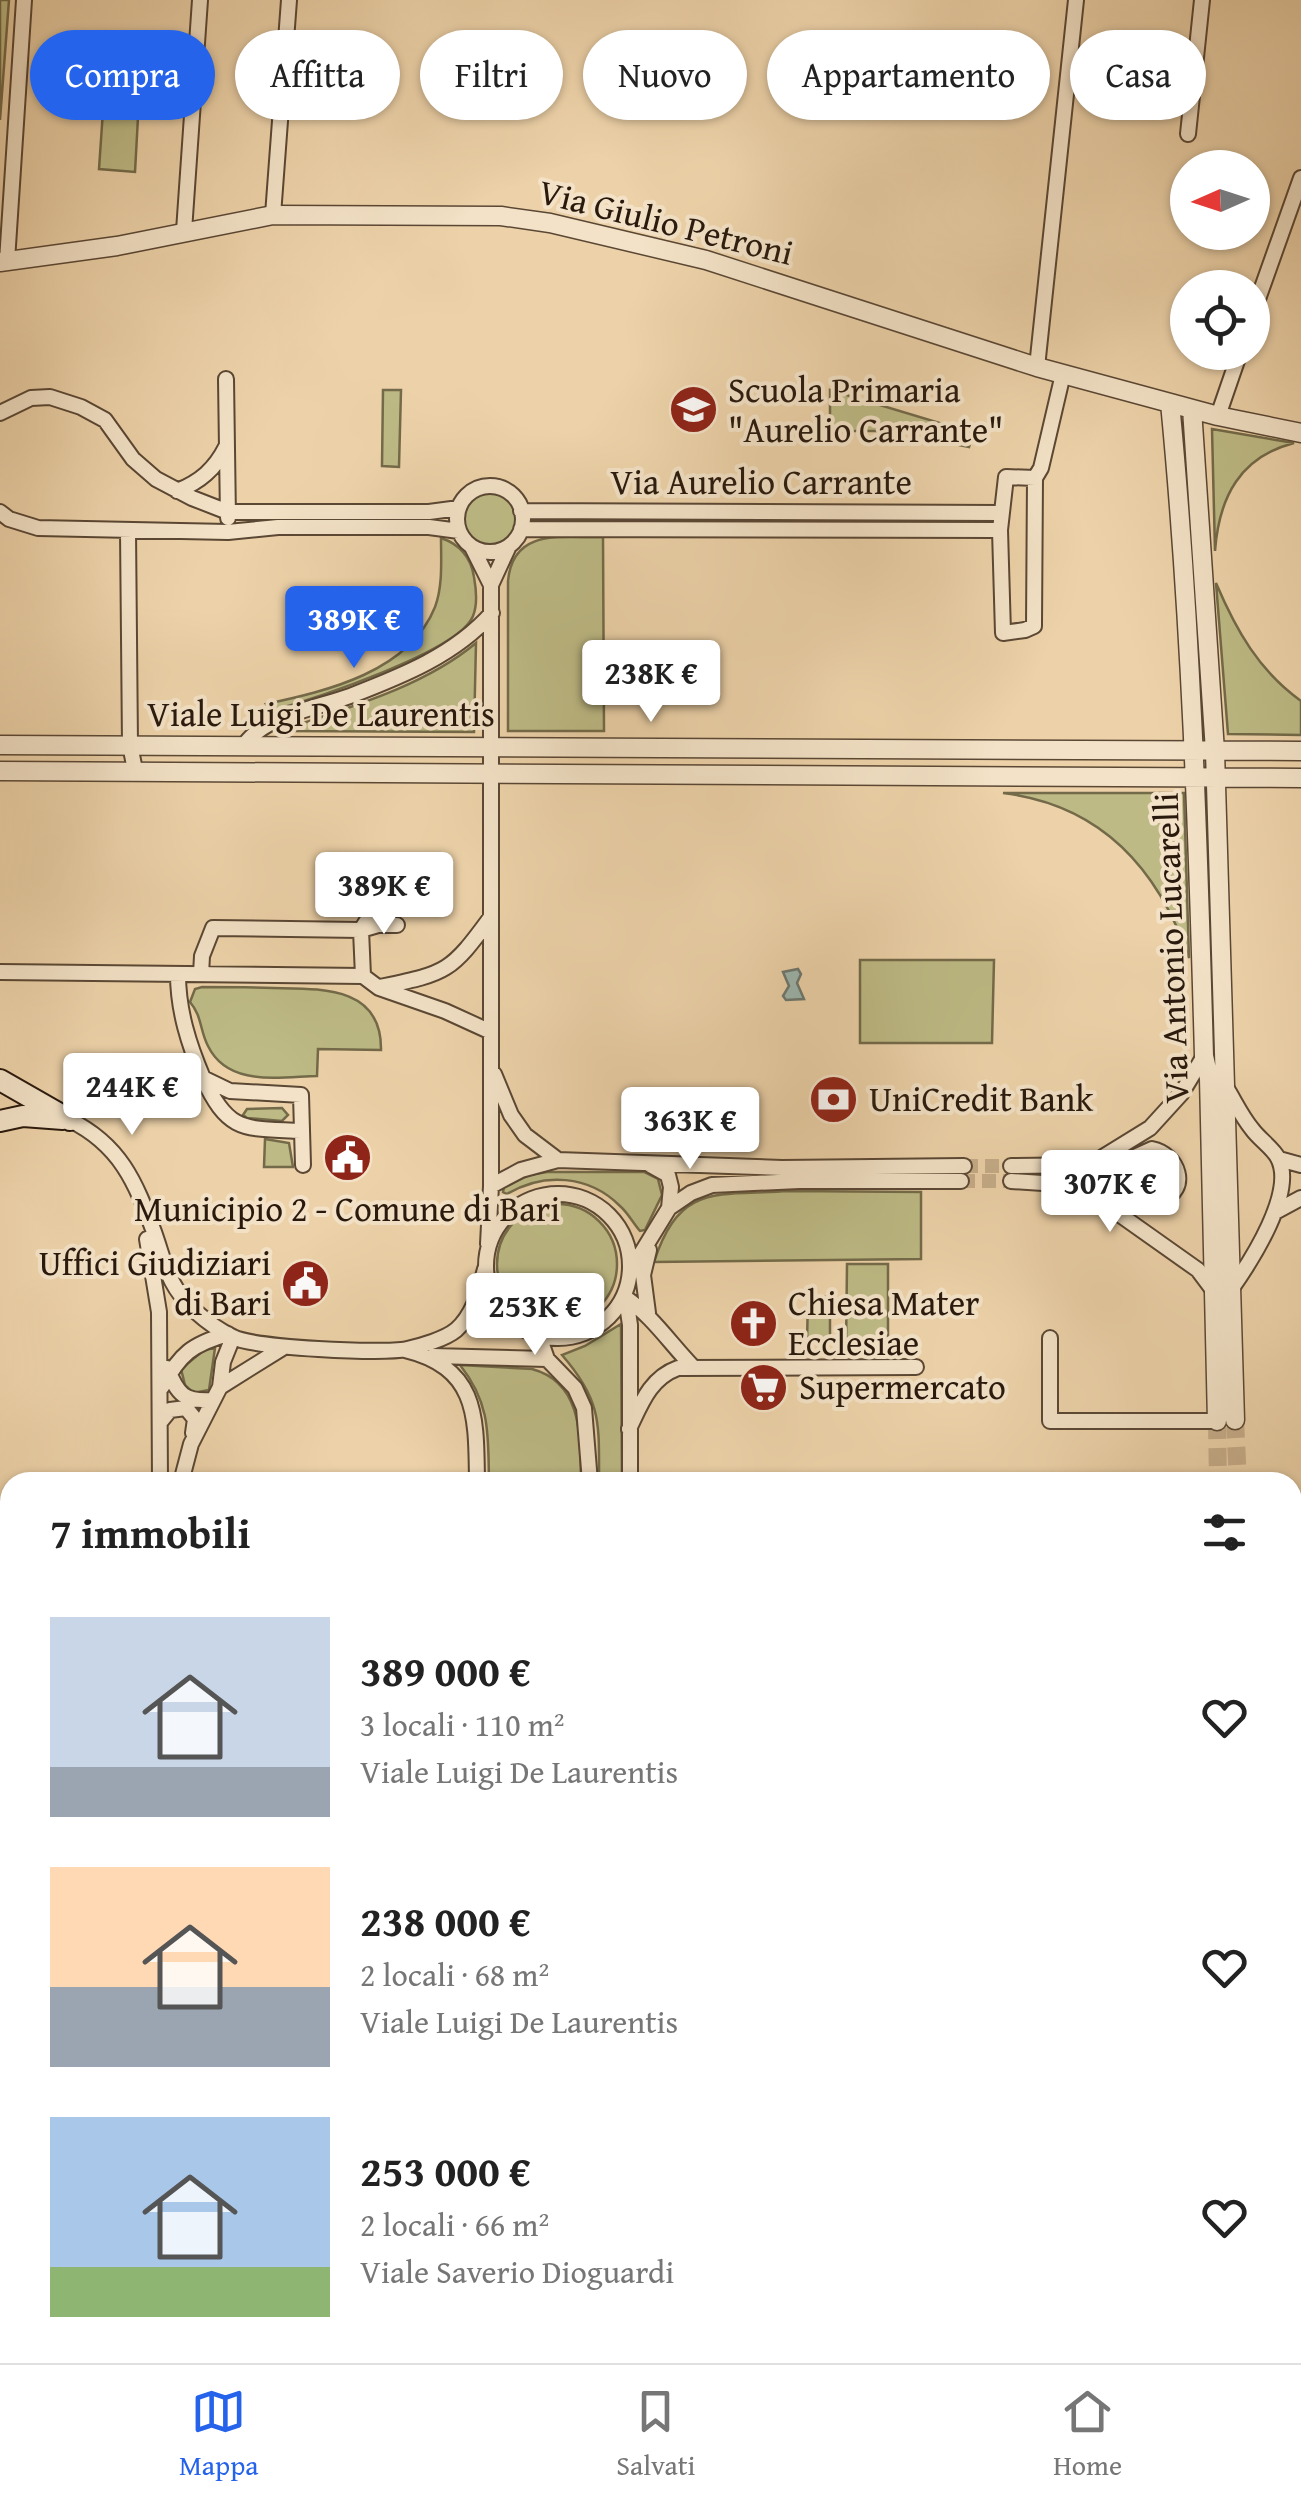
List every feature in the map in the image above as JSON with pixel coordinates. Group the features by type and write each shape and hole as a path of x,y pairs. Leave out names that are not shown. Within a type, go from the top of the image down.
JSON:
{"main road":[{"path":"0,1080 70,1120"},
{"path":"0,1121 36,1116 70,1120"}],"street":[{"path":"4,262 24,0"},
{"path":"184,231 200,0"},
{"path":"274,215 289,0"},
{"path":"1037,366 1076,0"},
{"path":"1188,134 1202,0"},
{"path":"1270,275 1293,222 1301,178"},
{"name":"Via Giulio Petroni","path":"4,262 117,246 274,215 501,216 550,223 706,260 1063,374 1218,416 1301,432"},
{"path":"1218,416 1234,370"},
{"path":"1035,478 1006,477 1000,530 1002,633 1034,626 1035,478 1041,468 1063,374"},
{"path":"226,379 228,532"},
{"path":"0,412 17,402 50,397 82,407 105,420 145,470 177,491 228,512 429,512 459,508"},
{"name":"Via Antonio Lucarelli","path":"1170,403 1183,535 1195,751 1206,778 1227,1089 1232,1288 1226,1420"},
{"name":"Via Antonio Lucarelli","path":"1192,409 1215,751 1206,778 1204,1056 1210,1078 1213,1290 1226,1420"},
{"path":"177,491 198,482 227,446"},
{"path":"404,1350 453,1333 467,1318 485,1269 488,1244 492,584 521,529 522,511 510,494 491,486 472,492 459,508 459,532 492,584"},
{"name":"Via Aurelio Carrante","path":"522,511 1001,513"},
{"path":"0,512 38,528 228,532 278,527 429,528 459,532"},
{"name":"Via Aurelio Carrante","path":"521,529 1000,530"},
{"path":"128,530 130,745 135,770"},
{"path":"472,547 492,552 509,546"},
{"path":"244,772 245,744 256,729 353,695 454,648 492,613"},
{"name":"Viale Luigi De Laurentis","path":"0,745 1301,751"},
{"name":"Viale Luigi De Laurentis","path":"0,770 1301,778"},
{"path":"363,976 362,930 374,898"},
{"path":"379,988 424,978 453,965 492,916"},
{"path":"201,974 202,956 213,928 362,930 397,925"},
{"path":"0,972 363,976 379,988 492,1032"},
{"path":"178,974 186,1031 220,1110 234,1124 248,1128 300,1131"},
{"path":"1090,1165 1150,1128 1181,1094 1204,1056"},
{"path":"491,1064 511,1115 525,1135 558,1160"},
{"path":"203,1078 230,1091 301,1094 303,1165"},
{"path":"1210,1078 1227,1089 1250,1127 1279,1159 1301,1165"},
{"path":"234,1124 233,1111 238,1101 250,1094"},
{"path":"70,1120 112,1149 128,1172 177,1293 199,1315 230,1336 284,1347 547,1359"},
{"path":"1085,1190 1118,1184 1142,1199 1159,1200 1173,1192 1179,1176 1168,1154 1152,1150 1119,1164 1011,1173 1085,1190 1198,1270 1213,1290 1232,1288 1275,1212 1279,1159"},
{"path":"491,1186 520,1170 558,1160 962,1174 732,1183 690,1192 669,1208 630,1271"},
{"path":"649,1164 668,1176 672,1187 669,1208"},
{"path":"488,1244 500,1223 519,1205 540,1196 566,1192 599,1206 623,1230 630,1271 626,1298 630,1324 630,1472"},
{"path":"1275,1212 1301,1198"},
{"path":"141,1204 156,1288 160,1472"},
{"path":"648,1314 644,1275 656,1228"},
{"path":"485,1269 505,1314 521,1328 539,1336 567,1337 595,1328 626,1298"},
{"path":"626,1298 648,1314 693,1367"},
{"path":"451,1356 453,1333"},
{"path":"161,1390 182,1357 200,1342 230,1336"},
{"path":"191,1444 216,1393 230,1336"},
{"path":"539,1336 547,1359 575,1388 584,1408 589,1472"},
{"path":"1050,1338 1050,1421 1226,1420"},
{"path":"160,1349 182,1396 195,1401 216,1393 284,1347"},
{"path":"431,1356 449,1368 470,1400 477,1472"},
{"path":"630,1430 650,1387 665,1373 693,1367 916,1367"},
{"path":"161,1421 170,1410 186,1408 195,1419 184,1472"}],"shaded area":[{"path":"0,0 9,0 0,120"},
{"path":"102,120 138,120 135,172 99,169"},
{"path":"383,390 401,390 399,467 382,466"},
{"path":"830,390 973,433 969,447 949,443 949,431 830,431"},
{"path":"1212,429 1294,443 1259,458 1236,482 1221,513 1215,551"},
{"path":"490,493 509,501 517,520 509,539 490,547 471,539 463,520 471,501"},
{"path":"603,537 604,731 508,731 508,581 512,564 519,551 542,539"},
{"path":"441,538 463,552 472,570 476,606 462,630 381,673 271,711 266,704 364,675 406,648 423,629 438,599"},
{"path":"1216,583 1250,648 1273,677 1301,701 1301,735 1228,734"},
{"path":"476,643 474,732 279,731 407,685"},
{"path":"1003,793 1184,793 1189,958 1161,896 1121,846 1069,811"},
{"path":"860,960 994,960 992,1043 860,1043"},
{"path":"195,989 309,989 345,995 371,1013 379,1029 381,1050 318,1049 317,1076 271,1078 241,1074 217,1059 205,1040 190,1002"},
{"path":"282,1108 288,1115 282,1121 243,1115 247,1109"},
{"path":"265,1139 289,1143 293,1167 264,1167"},
{"path":"644,1172 658,1179 662,1195 645,1230 640,1231 608,1196 580,1183 551,1180 503,1192 504,1187 529,1175"},
{"path":"788,1191 921,1192 921,1259 654,1262 676,1218 704,1198"},
{"path":"557,1204 580,1209 599,1222 612,1241 617,1264 612,1287 599,1306 580,1319 557,1324 534,1319 515,1306 502,1287 497,1264 502,1241 515,1222 534,1209"},
{"path":"847,1264 888,1264 888,1350 846,1350"},
{"path":"808,1297 830,1297 830,1342 807,1342"},
{"path":"621,1324 622,1472 599,1472 596,1414 585,1386 562,1355"},
{"path":"215,1348 209,1390 193,1393 185,1385 181,1369 204,1350"},
{"path":"460,1365 532,1369 549,1376 570,1400 576,1415 581,1472 489,1472 483,1407"}],"water":[{"path":"798,969 801,974 797,983 804,999 786,1000 783,996 789,986 783,972"}],"tunnel":[{"path":"964,1166 1011,1166"},
{"path":"961,1181 1011,1181"},
{"path":"1235,1420 1238,1472"},
{"path":"1217,1421 1218,1472"}],"place":[{"name":"Scuola Primaria \"Aurelio Carrante\"","path":"693,410"},
{"name":"UniCredit Bank","path":"834,1099"},
{"name":"Municipio 2 - Comune di Bari","path":"347,1157"},
{"name":"Uffici Giudiziari di Bari","path":"306,1283"},
{"name":"Chiesa Mater Ecclesiae","path":"753,1323"},
{"name":"Supermercato","path":"764,1387"}]}
